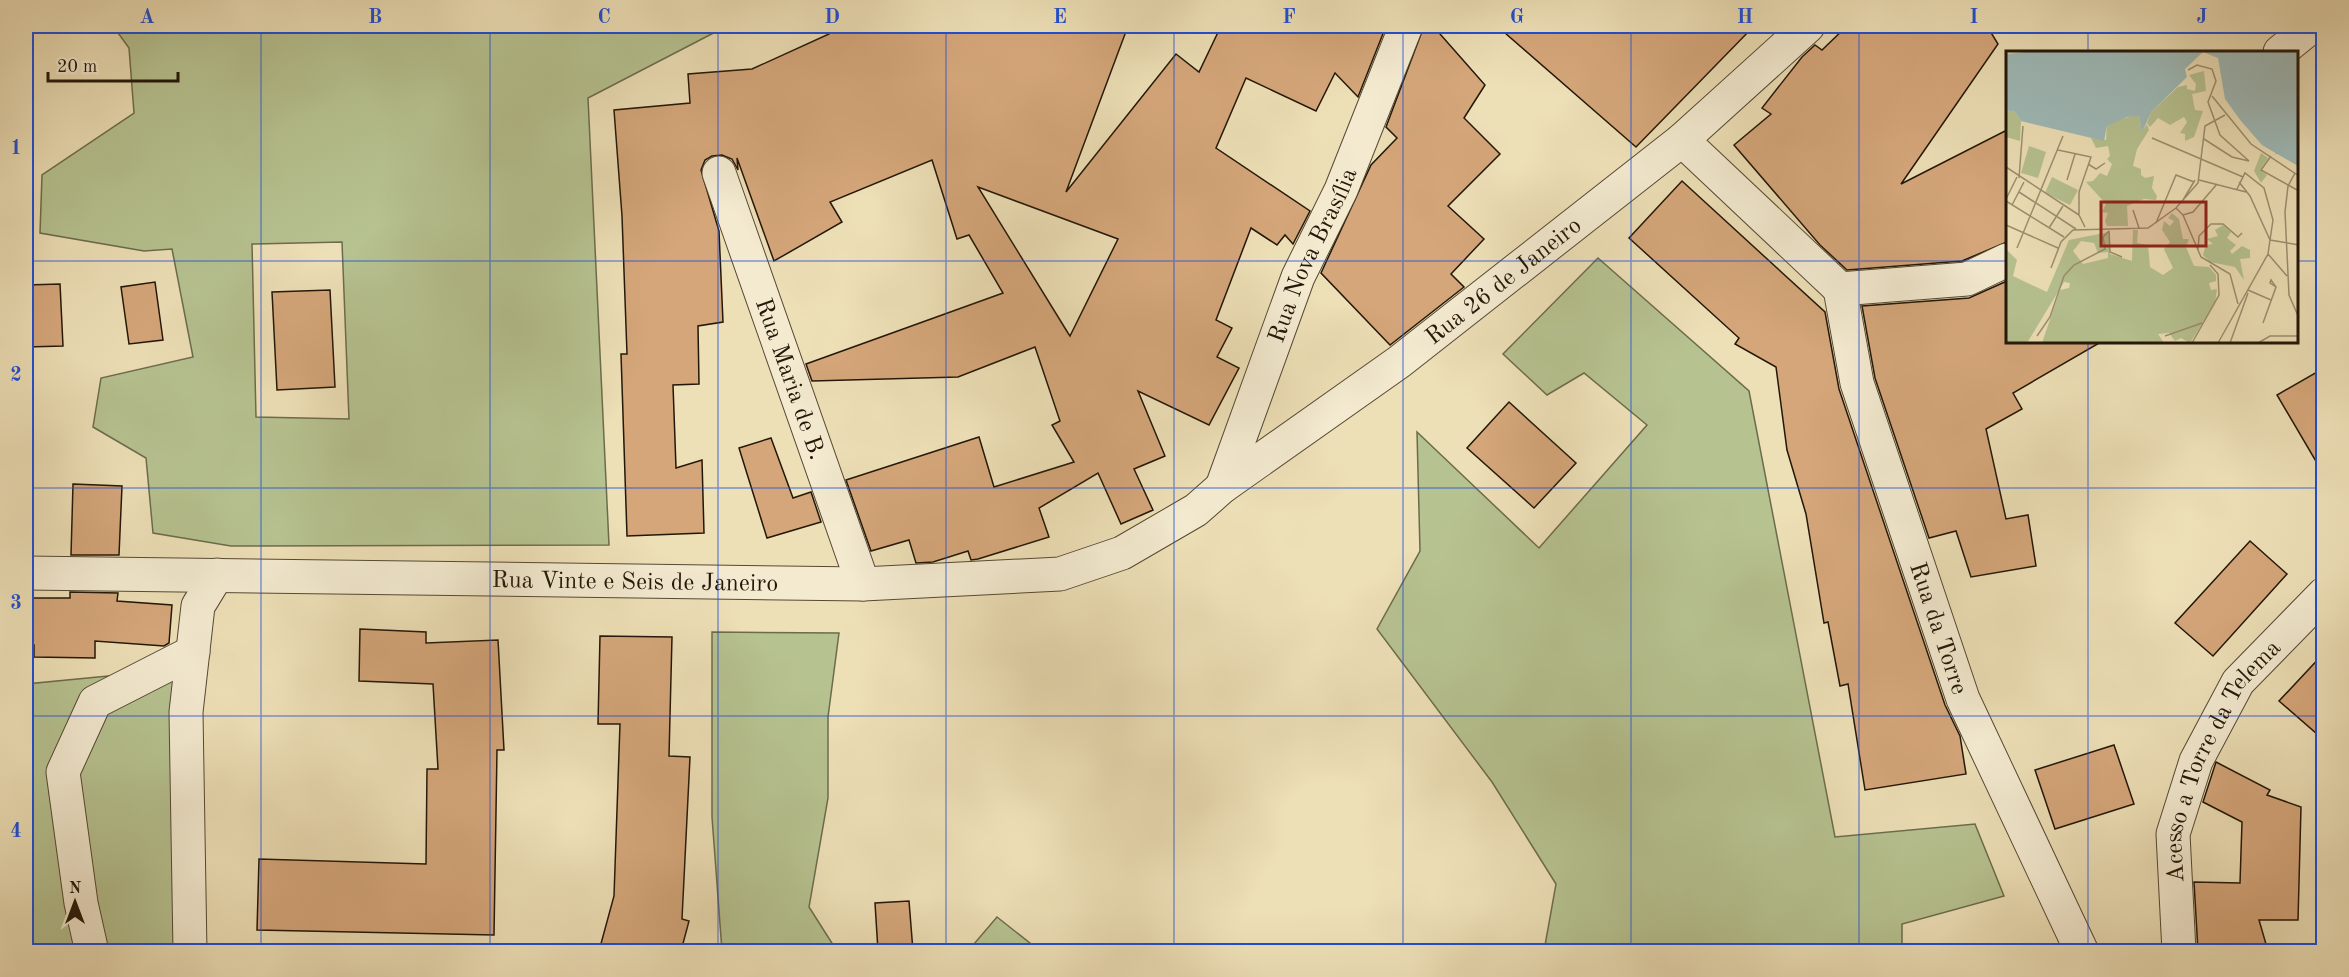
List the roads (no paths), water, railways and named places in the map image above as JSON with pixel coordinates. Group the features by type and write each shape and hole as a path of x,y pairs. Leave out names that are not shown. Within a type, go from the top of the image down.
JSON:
{"street":[{"name":"Rua Nova Brasília","path":"1222,487 1298,276 1341,190 1406,26"},
{"name":"Rua 26 de Janeiro","path":"1773,57 1791,26"},
{"name":"Rua 26 de Janeiro","path":"1222,487 1399,362 1682,140 1808,26"},
{"path":"2281,51 2312,26"},
{"path":"1682,140 1840,289 1967,279 2006,260"},
{"name":"Rua Maria de B.","path":"718,173 864,584"},
{"name":"Rua da Torre","path":"1840,289 1857,383 1964,699 2082,951"},
{"name":"Rua Vinte e Seis de Janeiro","path":"26,573 864,584 1060,574 1122,553 1196,510 1222,487"},
{"path":"190,951 186,712 198,606 217,575"},
{"name":"Acesso a Torre da Telema","path":"2179,951 2173,834 2196,761 2238,682 2324,594"},
{"path":"92,951 81,903 63,772 95,702 193,652"}]}
